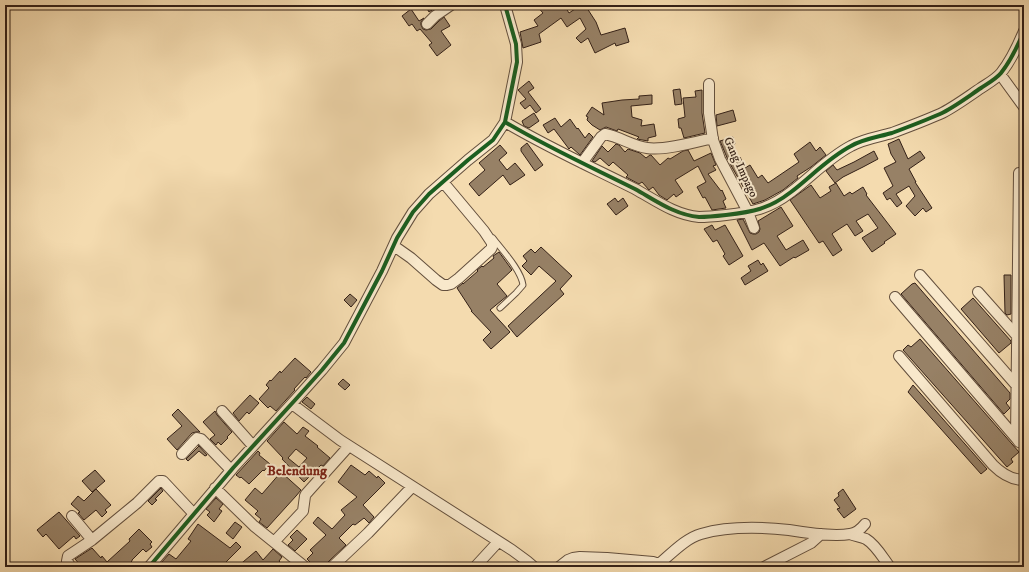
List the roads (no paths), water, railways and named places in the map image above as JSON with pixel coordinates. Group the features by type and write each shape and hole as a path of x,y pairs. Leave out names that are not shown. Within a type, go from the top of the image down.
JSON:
{"street":[{"path":"427,24 435,16 451,5"},
{"path":"149,567 215,488 292,404 344,343 413,212 444,180 492,140 505,122 517,62 516,44 505,5"},
{"path":"505,122 670,208 688,215 712,217 748,212 762,209 777,202 840,151 855,144 898,131 941,113 977,91 1000,74 1024,31"},
{"path":"1000,74 1024,107"},
{"name":"Gang Impago","path":"709,84 709,114 713,138 723,166 748,212 754,228"},
{"path":"582,163 605,134 653,149 713,138"},
{"path":"1020,173 1022,251 1017,386 1020,441"},
{"path":"394,246 411,258 436,280 446,286 459,278 491,249 492,243 488,237 444,180"},
{"path":"920,275 1017,386"},
{"path":"978,292 1018,338"},
{"path":"895,297 1020,441"},
{"path":"899,356 993,465 1008,477 1024,480"},
{"path":"292,404 340,440 512,550 534,567"},
{"path":"222,411 253,446"},
{"path":"182,454 197,438 201,439 231,470"},
{"path":"274,542 303,511 306,494 349,446"},
{"path":"71,567 67,561 68,556 92,540 137,503 159,481 163,481 194,514"},
{"path":"332,567 368,533 412,487"},
{"path":"215,488 254,526 305,567"},
{"path":"72,516 92,540"},
{"path":"559,567 573,558 607,558 653,562 661,566 675,550 689,540 711,532 743,528 788,530 821,534 850,534 856,533 865,524"},
{"path":"764,567 811,543 821,534"},
{"path":"850,534 869,541 890,567"},
{"path":"475,567 498,542"}],"lane":[{"path":"444,180 511,261 522,279 523,285 516,294 500,308"}],"district":[{"name":"Belendung","path":"297,470"}]}
